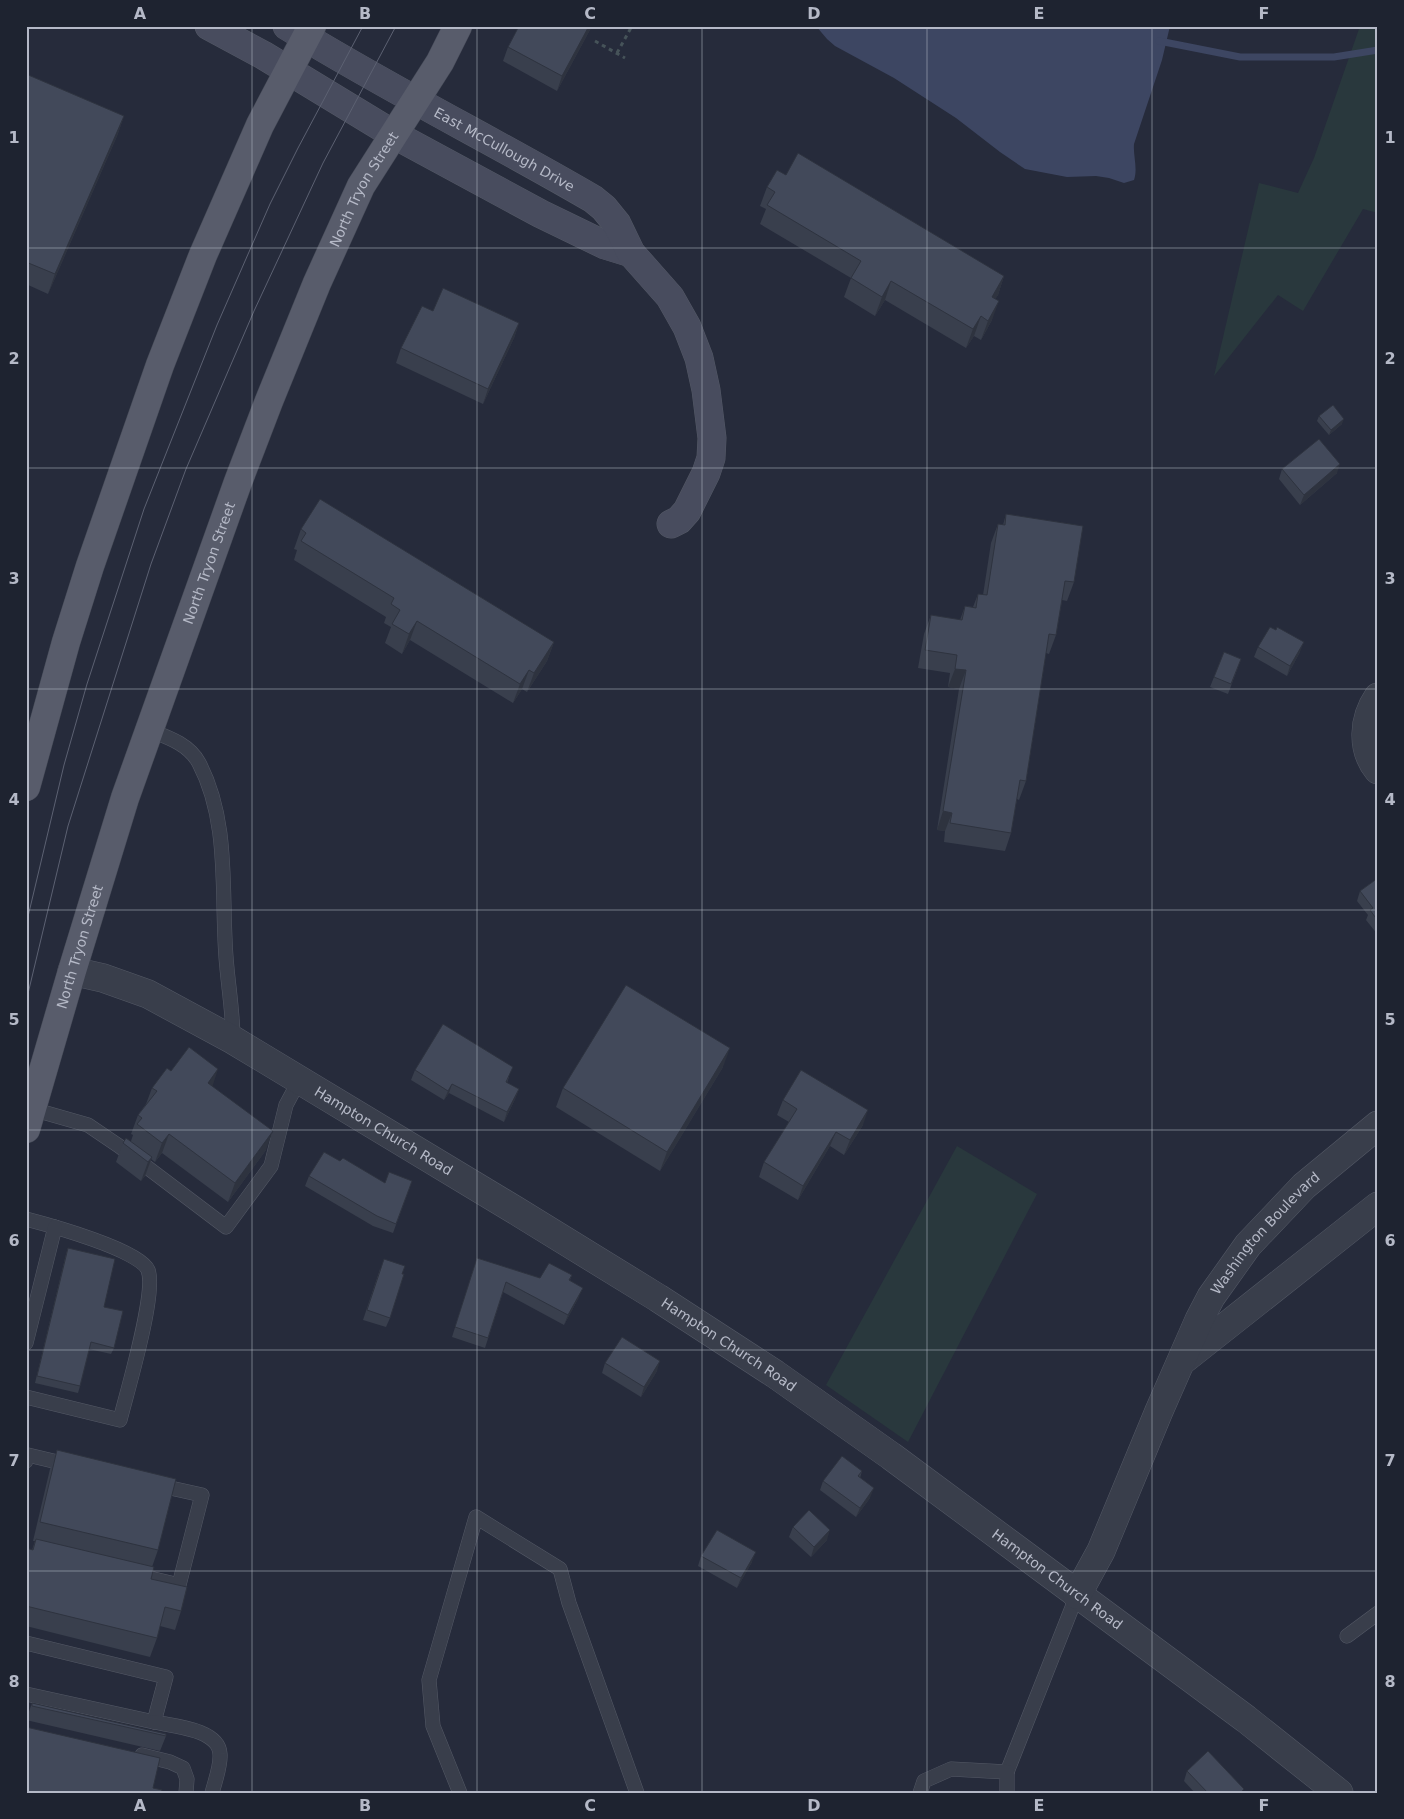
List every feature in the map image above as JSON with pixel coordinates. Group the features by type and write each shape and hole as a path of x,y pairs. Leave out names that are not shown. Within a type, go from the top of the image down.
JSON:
{"main road":[{"name":"North Tryon Street","path":"29,1119 125,798 238,482 316,283 361,186 440,62 458,26"},
{"path":"26,787 64,650 90,566 160,365 203,255 260,125 289,70 301,30"}],"street":[{"name":"East McCullough Drive","path":"209,26 289,70 393,134 570,230 630,254"},
{"name":"East McCullough Drive","path":"301,30 357,69 593,199 604,208 617,224 630,254 670,298 687,327 698,358 706,390 712,438 711,458 706,473 687,511 679,520 671,524"},
{"path":"1378,697 1367,719 1366,736 1369,756 1378,770"},
{"name":"Hampton Church Road","path":"72,971 103,978 148,994 233,1040 646,1291 775,1374 891,1456 1246,1719 1339,1793"},
{"name":"Washington Boulevard","path":"1077,1595 1101,1551 1198,1320 1211,1297 1248,1245 1304,1186 1378,1125"},
{"name":"Washington Boulevard","path":"1181,1362 1378,1206"}],"lane":[{"path":"149,730 181,744 191,752 198,762 214,803 220,841 226,957 233,1017 233,1040"},
{"path":"29,1119 88,1125 119,1146 226,1227 271,1166 286,1105 300,1079"},
{"path":"26,1219 111,1247 136,1258 148,1269 150,1278 149,1300 120,1420 26,1397"},
{"path":"26,1343 54,1227"},
{"path":"26,1461 28,1455 86,1469"},
{"path":"121,1571 179,1585 183,1570 202,1495 144,1482"},
{"path":"460,1793 433,1726 429,1680 476,1517 560,1569 569,1603 637,1793"},
{"path":"1007,1793 1007,1772 1077,1595"},
{"path":"1347,1636 1378,1613"},
{"path":"26,1644 166,1676 154,1722"},
{"path":"26,1694 205,1734 216,1742 220,1754 212,1793"},
{"path":"131,1753 170,1762 183,1768 187,1778 186,1793"},
{"path":"920,1793 924,1781 951,1769 1007,1772"}],"path":[{"path":"617,53 632,26"},
{"path":"595,41 625,58"}],"shaded area":[{"path":"1360,26 1378,26 1378,213 1363,209 1303,311 1278,295 1214,376 1259,183 1298,193 1314,158"},
{"path":"957,1146 1037,1194 908,1442 826,1385"}],"water":[{"path":"816,26 1170,26 1162,60 1134,144 1136,171 1134,180 1124,183 1096,176 1067,177 1025,169 956,118 894,78 835,46"}],"building":[{"path":"519,26 589,26 562,76 508,47"},
{"path":"26,74 124,116 55,274 26,262"},
{"path":"798,153 1004,276 992,297 999,301 988,321 981,316 973,329 891,281 882,297 851,278 861,261 767,205 775,192 767,187 777,170 786,175"},
{"path":"443,288 519,323 488,389 401,348 422,306 433,311"},
{"path":"1333,405 1344,419 1331,430 1319,416"},
{"path":"1319,439 1340,464 1304,495 1282,469"},
{"path":"320,499 554,642 534,673 529,670 520,684 417,621 409,634 392,624 400,610 391,604 394,598 301,541 306,533 301,529"},
{"path":"1006,514 1083,526 1074,582 1065,581 1056,635 1049,634 1026,781 1020,780 1011,833 950,823 952,813 943,811 966,670 955,669 957,655 925,650 931,615 962,620 965,606 976,608 978,594 987,595 998,524 1005,525"},
{"path":"1270,627 1276,630 1277,627 1304,642 1290,666 1258,647"},
{"path":"1224,652 1241,659 1231,684 1214,677"},
{"path":"1378,878 1378,921 1370,910 1373,908 1360,891"},
{"path":"626,985 730,1048 667,1152 563,1088"},
{"path":"443,1024 513,1067 506,1082 519,1089 507,1112 452,1084 448,1091 415,1070"},
{"path":"189,1047 218,1069 208,1083 273,1131 235,1183 169,1134 162,1143 137,1124 142,1118 138,1115 157,1091 152,1088 167,1068 171,1071"},
{"path":"801,1070 868,1110 850,1140 836,1132 803,1186 764,1162 797,1109 783,1100"},
{"path":"126,1138 152,1157 148,1162 123,1143"},
{"path":"324,1152 340,1161 343,1158 385,1183 389,1172 412,1181 396,1224 377,1216 309,1176"},
{"path":"68,1248 115,1259 104,1307 123,1311 114,1348 91,1342 80,1386 37,1376"},
{"path":"477,1258 540,1278 549,1263 572,1275 569,1280 583,1288 568,1315 506,1282 488,1338 455,1327"},
{"path":"384,1259 405,1266 390,1318 367,1310"},
{"path":"622,1337 660,1361 644,1387 605,1363"},
{"path":"57,1450 176,1479 158,1550 40,1522"},
{"path":"842,1456 862,1471 858,1476 874,1488 860,1508 823,1481"},
{"path":"809,1510 830,1530 814,1547 793,1527"},
{"path":"717,1530 756,1552 741,1578 701,1556"},
{"path":"36,1539 154,1567 151,1579 187,1587 181,1611 165,1607 157,1638 26,1606 26,1548 33,1550"},
{"path":"32,1703 166,1734 166,1736 32,1706"},
{"path":"26,1727 160,1758 153,1788 162,1790 161,1793 26,1793"},
{"path":"1208,1751 1244,1789 1240,1793 1208,1793 1187,1771"}],"waterway":[{"path":"1159,41 1240,57 1334,57 1378,50"}],"tram line":[{"path":"26,925 64,765 87,684 144,509 217,325 270,204 363,26"},
{"path":"26,1002 68,826 151,564 186,469 254,311 323,163 396,26"}]}
